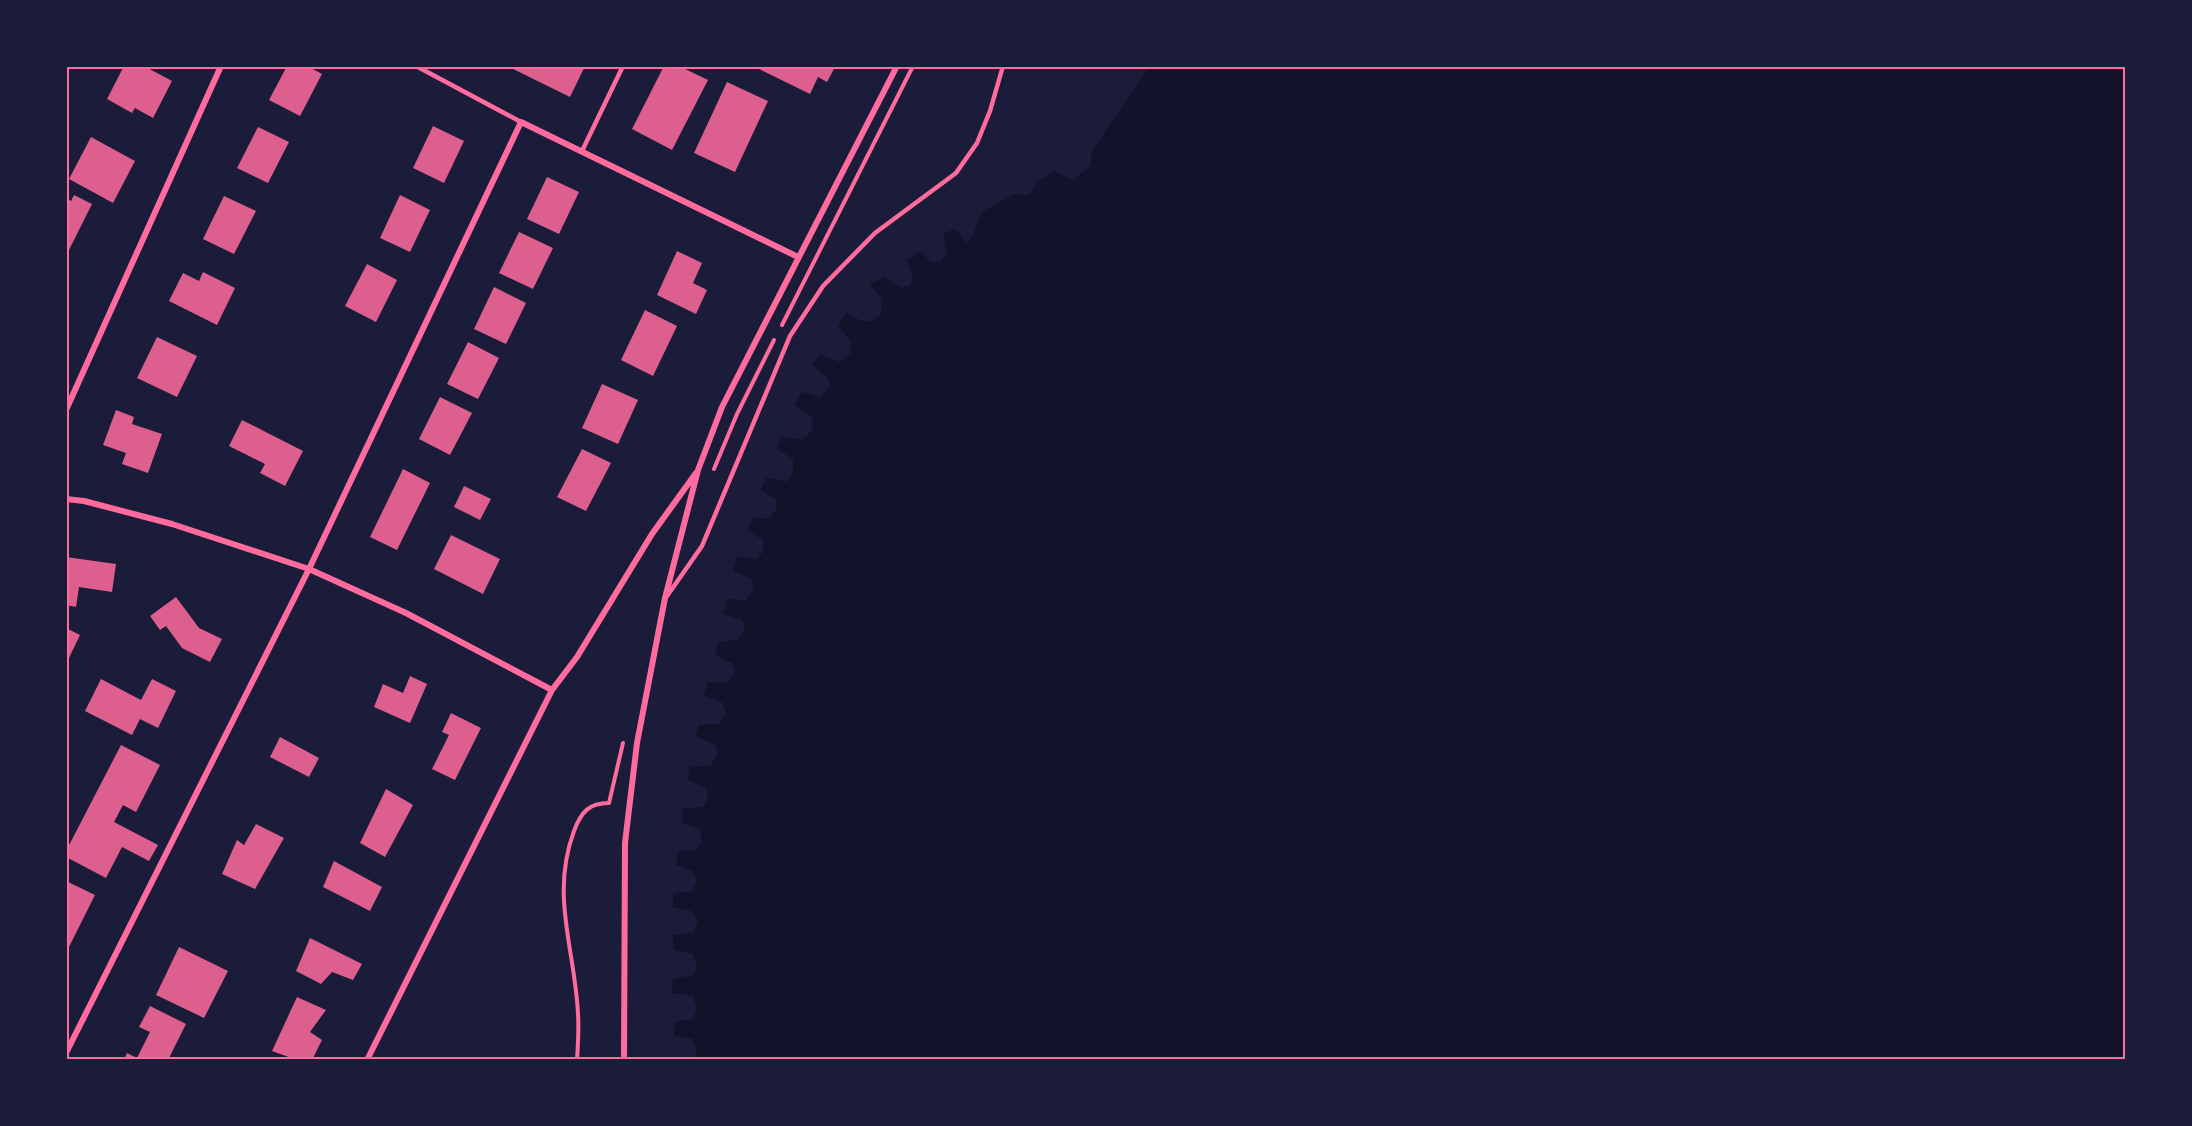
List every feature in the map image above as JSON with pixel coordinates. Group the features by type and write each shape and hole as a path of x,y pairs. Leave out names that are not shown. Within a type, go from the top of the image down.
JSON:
{"street":[{"path":"66,410 221,66"},
{"path":"624,1060 625,843 637,743 665,598 698,470 722,408 897,66"},
{"path":"66,1053 309,569 521,122 798,257"},
{"path":"367,1060 552,690 577,657 652,534 698,470"},
{"path":"66,499 84,501 172,524 309,569 406,613 552,690"}],"lane":[{"path":"416,66 521,122"},
{"path":"582,152 622,66"},
{"path":"665,598 702,546 790,336 823,286 876,233 956,173 977,142 990,111 1003,66"}],"path":[{"path":"563,872 565,919 578,1014 577,1060"}],"shaded area":[{"path":"1150,66 2126,66 2126,1060 694,1060 697,1052 693,1039 674,1036 675,1022 693,1019 697,1007 693,996 672,993 673,979 694,975 697,965 693,954 674,950 673,935 694,932 698,920 692,911 673,907 673,893 692,892 697,881 693,871 676,865 678,851 696,851 702,839 699,829 682,823 683,809 703,807 708,797 706,788 687,780 690,766 711,766 717,754 715,745 695,736 699,725 719,724 726,714 723,703 704,696 708,682 728,683 735,672 732,663 715,655 719,642 738,640 745,629 742,620 723,614 727,599 746,600 754,590 751,579 733,571 737,556 757,560 763,551 763,540 747,530 754,517 768,519 776,510 776,499 761,490 766,477 786,482 793,474 793,459 777,449 782,436 802,440 813,430 812,418 795,405 802,392 820,397 829,388 829,379 812,364 820,354 839,362 851,353 850,340 838,326 846,313 864,321 872,320 881,314 882,299 870,285 884,276 901,288 909,286 913,278 907,260 920,251 931,262 940,262 947,252 943,234 955,229 967,243 972,238 982,212 1014,194 1024,196 1031,193 1036,183 1054,171 1073,180 1090,166 1092,151"}],"building":[{"path":"124,66 144,66 172,81 153,118 135,108 132,113 107,99"},
{"path":"287,66 307,66 322,74 300,116 269,100"},
{"path":"507,66 585,66 570,97"},
{"path":"664,66 679,66 708,80 672,150 632,129"},
{"path":"753,66 835,67 827,82 818,77 810,94"},
{"path":"727,82 768,101 735,172 694,153"},
{"path":"433,126 464,141 444,183 413,168"},
{"path":"258,127 289,142 268,183 237,168"},
{"path":"91,137 135,161 113,203 69,179"},
{"path":"547,177 579,192 559,234 527,219"},
{"path":"74,195 92,204 66,256 66,198 71,201"},
{"path":"400,195 430,210 410,252 380,238"},
{"path":"224,196 256,211 234,254 203,239"},
{"path":"519,232 553,248 533,289 499,273"},
{"path":"677,251 702,263 693,283 707,290 696,314 657,295"},
{"path":"367,264 397,280 376,322 345,306"},
{"path":"203,272 235,288 217,325 169,301 183,273 199,281"},
{"path":"494,287 526,303 506,344 474,329"},
{"path":"645,310 677,326 653,376 621,360"},
{"path":"157,337 197,356 177,397 137,378"},
{"path":"468,342 499,358 478,399 447,384"},
{"path":"602,384 638,400 618,444 582,428"},
{"path":"440,397 472,413 450,455 419,439"},
{"path":"116,410 134,417 132,424 162,434 148,473 122,464 126,453 103,445"},
{"path":"242,420 303,451 285,486 260,473 265,464 229,446"},
{"path":"582,449 611,463 586,511 557,497"},
{"path":"403,469 430,483 397,550 370,537"},
{"path":"464,486 491,499 480,520 454,507"},
{"path":"451,535 500,559 483,594 434,569"},
{"path":"66,557 116,564 112,592 79,587 76,607 66,605"},
{"path":"176,597 199,628 222,639 210,662 182,648 166,626 160,630 150,616"},
{"path":"66,628 80,635 68,660 66,660"},
{"path":"410,676 427,684 410,723 374,707 383,684 403,693"},
{"path":"101,679 141,700 152,679 176,691 158,728 140,719 132,735 85,711"},
{"path":"451,713 481,728 455,780 432,769 449,735 442,732"},
{"path":"280,737 319,758 309,777 270,757"},
{"path":"121,745 160,765 136,812 123,805 114,822 158,845 149,861 122,847 106,878 66,857 66,851"},
{"path":"386,789 413,805 385,857 360,843"},
{"path":"256,824 284,838 255,889 222,874 237,840 244,845"},
{"path":"334,861 382,887 370,911 323,887"},
{"path":"66,881 95,895 66,953"},
{"path":"310,938 362,964 353,980 332,972 321,984 296,971"},
{"path":"179,947 228,971 204,1018 156,995"},
{"path":"297,997 326,1010 310,1032 322,1040 312,1060 297,1060 272,1051"},
{"path":"150,1006 186,1024 168,1060 124,1060 127,1053 137,1058 150,1032 139,1027"}]}
